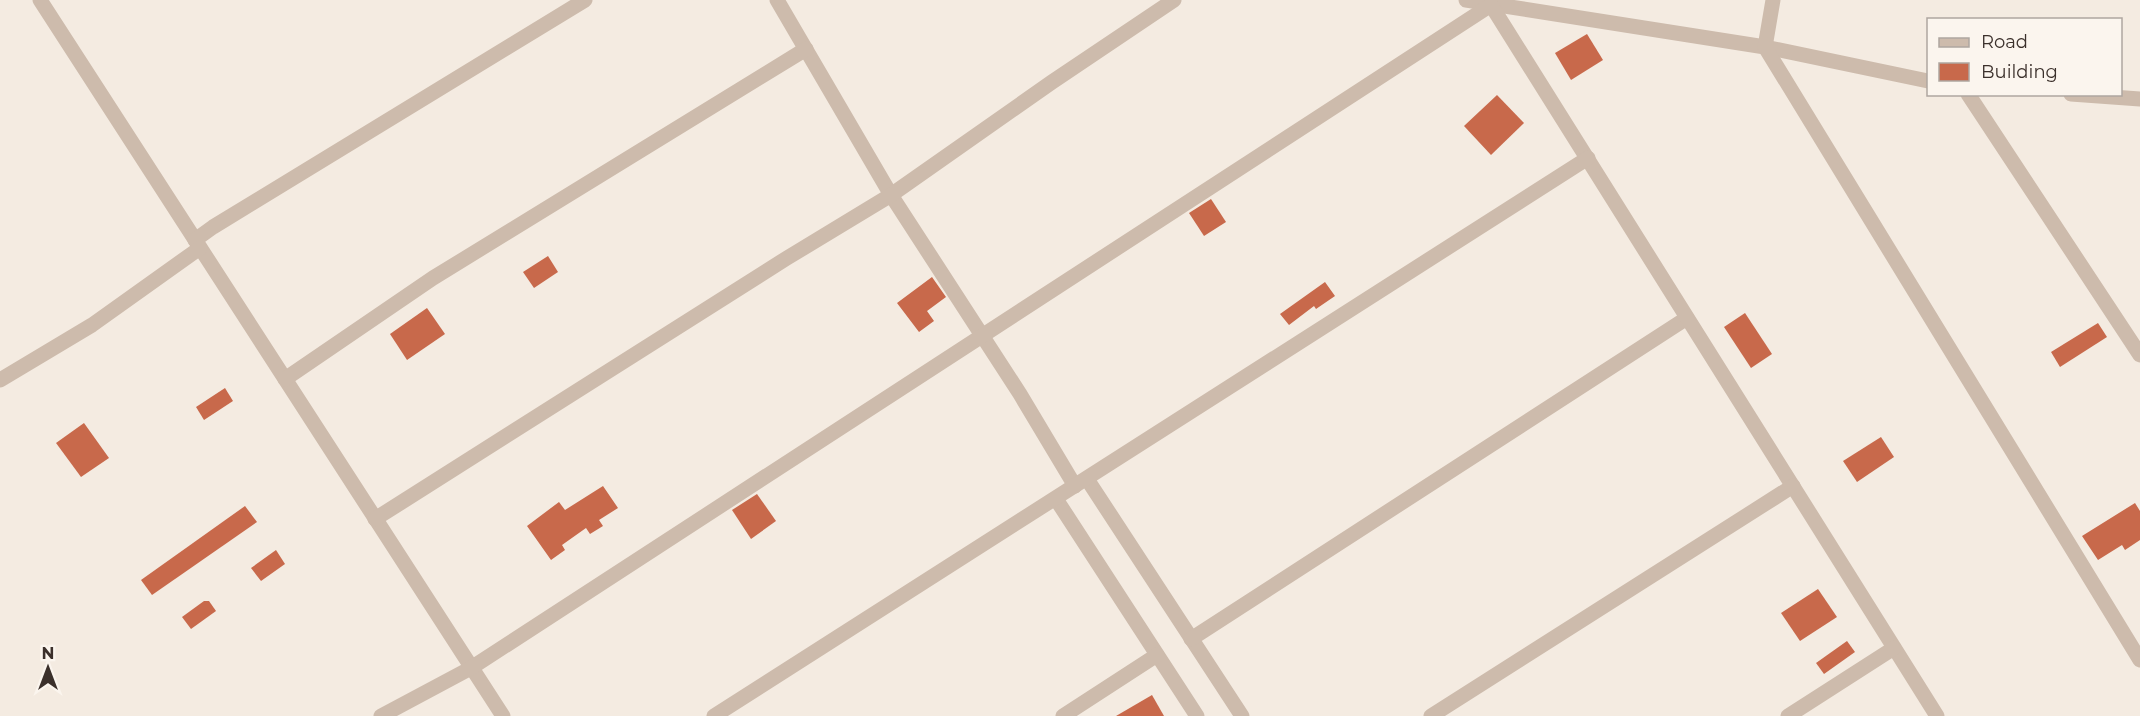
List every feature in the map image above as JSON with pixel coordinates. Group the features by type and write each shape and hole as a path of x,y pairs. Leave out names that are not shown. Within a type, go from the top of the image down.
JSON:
{"street":[{"path":"40,0 503,716"},
{"path":"0,380 92,325 198,244 213,227 585,0"},
{"path":"777,0 891,195 982,336 1242,716"},
{"path":"375,519 787,258 891,195 1174,0"},
{"path":"1466,0 1765,47 1927,81"},
{"path":"1773,0 1765,47 2140,660"},
{"path":"1491,5 1937,716"},
{"path":"381,716 471,668 1491,5"},
{"path":"285,379 433,278 806,49"},
{"path":"1969,96 2140,355"},
{"path":"2099,96 2140,99"},
{"path":"714,716 1588,159"},
{"path":"1191,639 1688,318"},
{"path":"1431,716 1793,486"},
{"path":"1056,499 1197,716"},
{"path":"1788,716 1894,648"},
{"path":"1063,716 1157,655"}],"building":[{"path":"1587,34 1603,60 1571,80 1555,53"},
{"path":"1497,95 1524,123 1491,155 1464,126"},
{"path":"1211,199 1226,222 1204,236 1189,213"},
{"path":"548,256 558,272 534,288 523,272"},
{"path":"932,277 946,297 927,311 934,321 919,332 897,303"},
{"path":"1325,282 1335,296 1316,309 1314,306 1289,325 1280,314"},
{"path":"427,308 445,334 407,360 390,334"},
{"path":"1745,313 1772,354 1751,368 1724,327"},
{"path":"2098,323 2107,337 2060,367 2051,352"},
{"path":"225,388 233,401 204,420 196,407"},
{"path":"84,423 109,458 81,477 56,443"},
{"path":"1881,437 1894,457 1857,482 1843,461"},
{"path":"603,486 618,508 599,520 603,526 590,534 586,528 562,545 565,550 551,560 527,526 559,502 565,510"},
{"path":"757,494 776,521 751,539 732,510"},
{"path":"2135,503 2140,511 2140,540 2125,550 2122,545 2098,560 2082,536"},
{"path":"245,506 257,522 152,595 141,580"},
{"path":"276,550 285,564 261,581 251,568"},
{"path":"1818,589 1837,617 1800,641 1781,613"},
{"path":"204,601 209,601 216,611 191,629 182,617"},
{"path":"1847,641 1855,652 1824,674 1816,663"},
{"path":"1152,695 1164,716 1116,716"}]}
